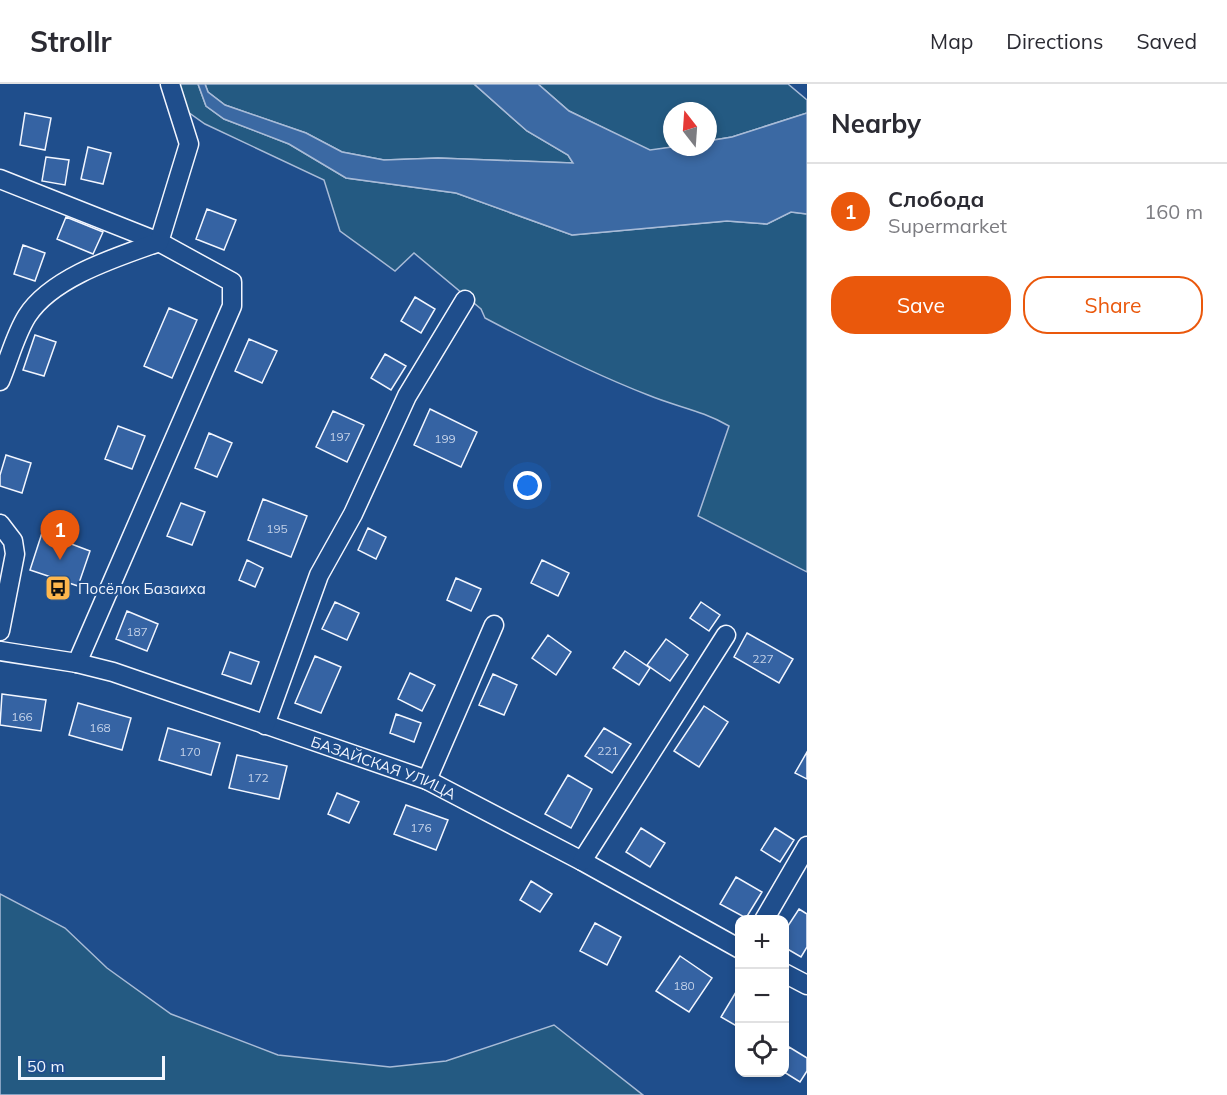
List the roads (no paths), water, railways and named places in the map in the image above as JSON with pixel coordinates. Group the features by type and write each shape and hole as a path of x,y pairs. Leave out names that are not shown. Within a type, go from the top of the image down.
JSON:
{"street":[{"path":"159,242 189,144 170,84"},
{"path":"0,179 159,242 232,282 232,306 77,663"},
{"path":"0,381 26,317 45,294 109,260 159,242"},
{"path":"265,725 319,575 353,514 407,396 465,300"},
{"path":"0,524 13,541 15,554 0,630"},
{"path":"427,780 494,625"},
{"path":"582,861 726,635"},
{"name":"БАЗАЙСКАЯ УЛИЦА","path":"0,651 77,663 113,672 427,780 582,861 735,947"},
{"path":"767,915 807,846"},
{"path":"789,976 807,985"}],"place":[{"name":"Слобода","path":"60,560"},
{"name":"Посёлок Базаиха","path":"58,588"}]}
